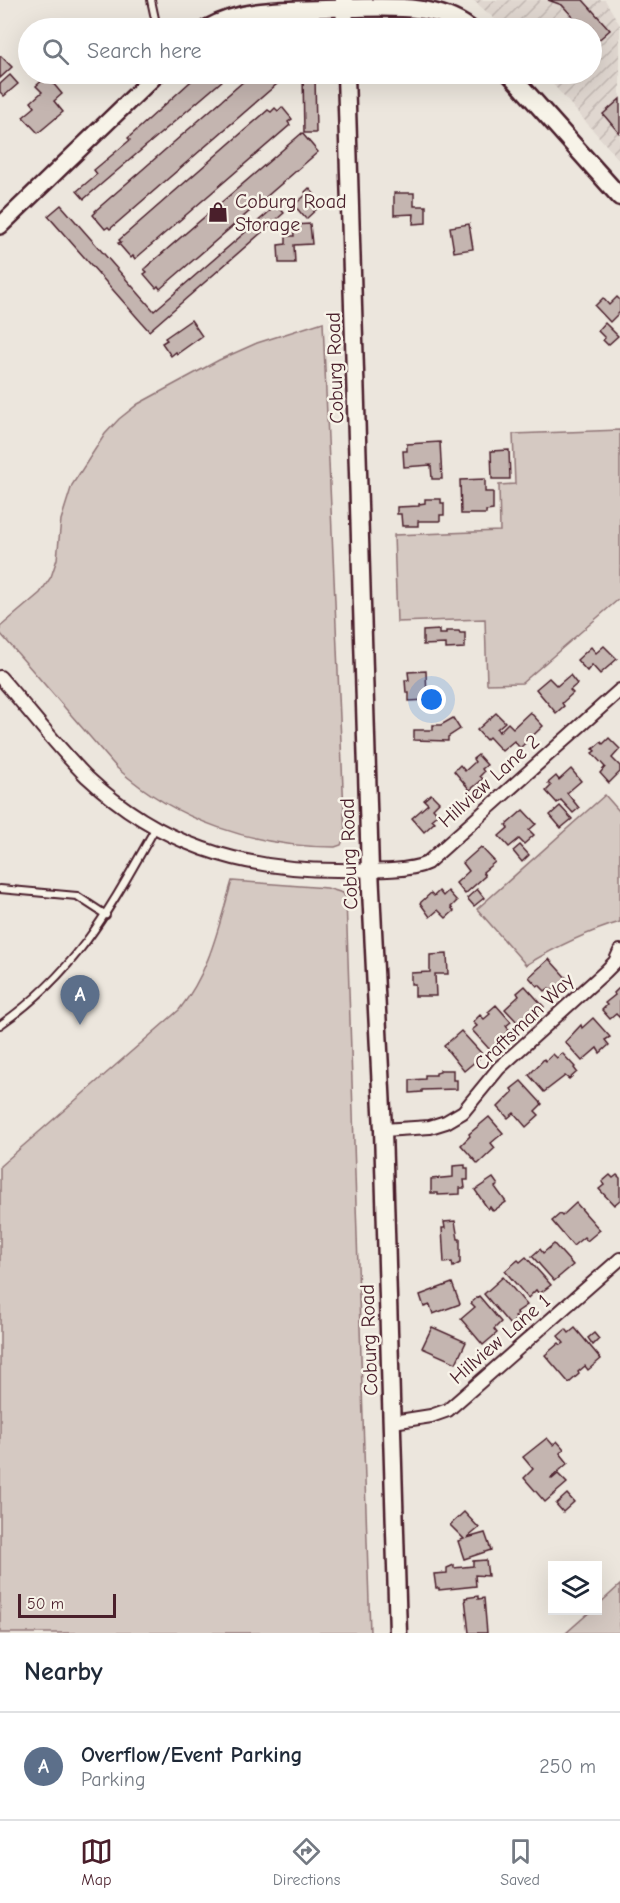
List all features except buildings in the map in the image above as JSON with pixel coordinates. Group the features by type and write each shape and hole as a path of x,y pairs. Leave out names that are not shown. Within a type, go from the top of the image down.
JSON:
{"main road":[{"path":"344,4 408,9 440,14 448,18"},
{"name":"Coburg Road","path":"346,84 370,870 383,1130 398,1633"},
{"path":"519,84 620,197"}],"street":[{"path":"230,18 256,12 344,4"},
{"path":"0,226 147,84"},
{"name":"Hillview Lane 2","path":"0,677 85,775 120,803 156,827 207,851 251,863 294,869 370,870 417,867 427,862 620,690"},
{"name":"Craftsman Way","path":"383,1130 430,1127 446,1122 463,1112 499,1068 605,972 615,962 620,951"},
{"name":"Hillview Lane 1","path":"393,1422 431,1416 448,1410 620,1259"}],"lane":[{"path":"151,0 155,18"},
{"path":"0,1025 50,984 84,946 106,915 156,827"},
{"path":"0,889 73,895 106,915"}],"shaded area":[{"path":"473,0 605,0 620,25 620,161 553,84 602,84 602,18 494,18"},
{"path":"323,322 345,835 341,845 335,847 305,846 246,836 191,816 165,803 140,787 117,768 0,633 0,627 40,593 51,577 57,559 61,520 72,485 105,434 119,419 138,404 219,360 257,343"},
{"path":"620,430 620,598 522,683 487,684 485,619 397,622 394,535 500,531 499,485 515,484 513,434"},
{"path":"605,795 620,812 620,922 571,940 526,965 477,909"},
{"path":"232,881 327,888 343,893 346,898 370,1633 0,1633 0,1166 179,1010 190,995 206,964"},
{"path":"620,1585 620,1633 566,1633 586,1615 602,1615 602,1601"}],"place":[{"name":"Coburg Road Storage","path":"218,212"},
{"name":"Overflow/Event Parking","path":"80,1025"}]}
